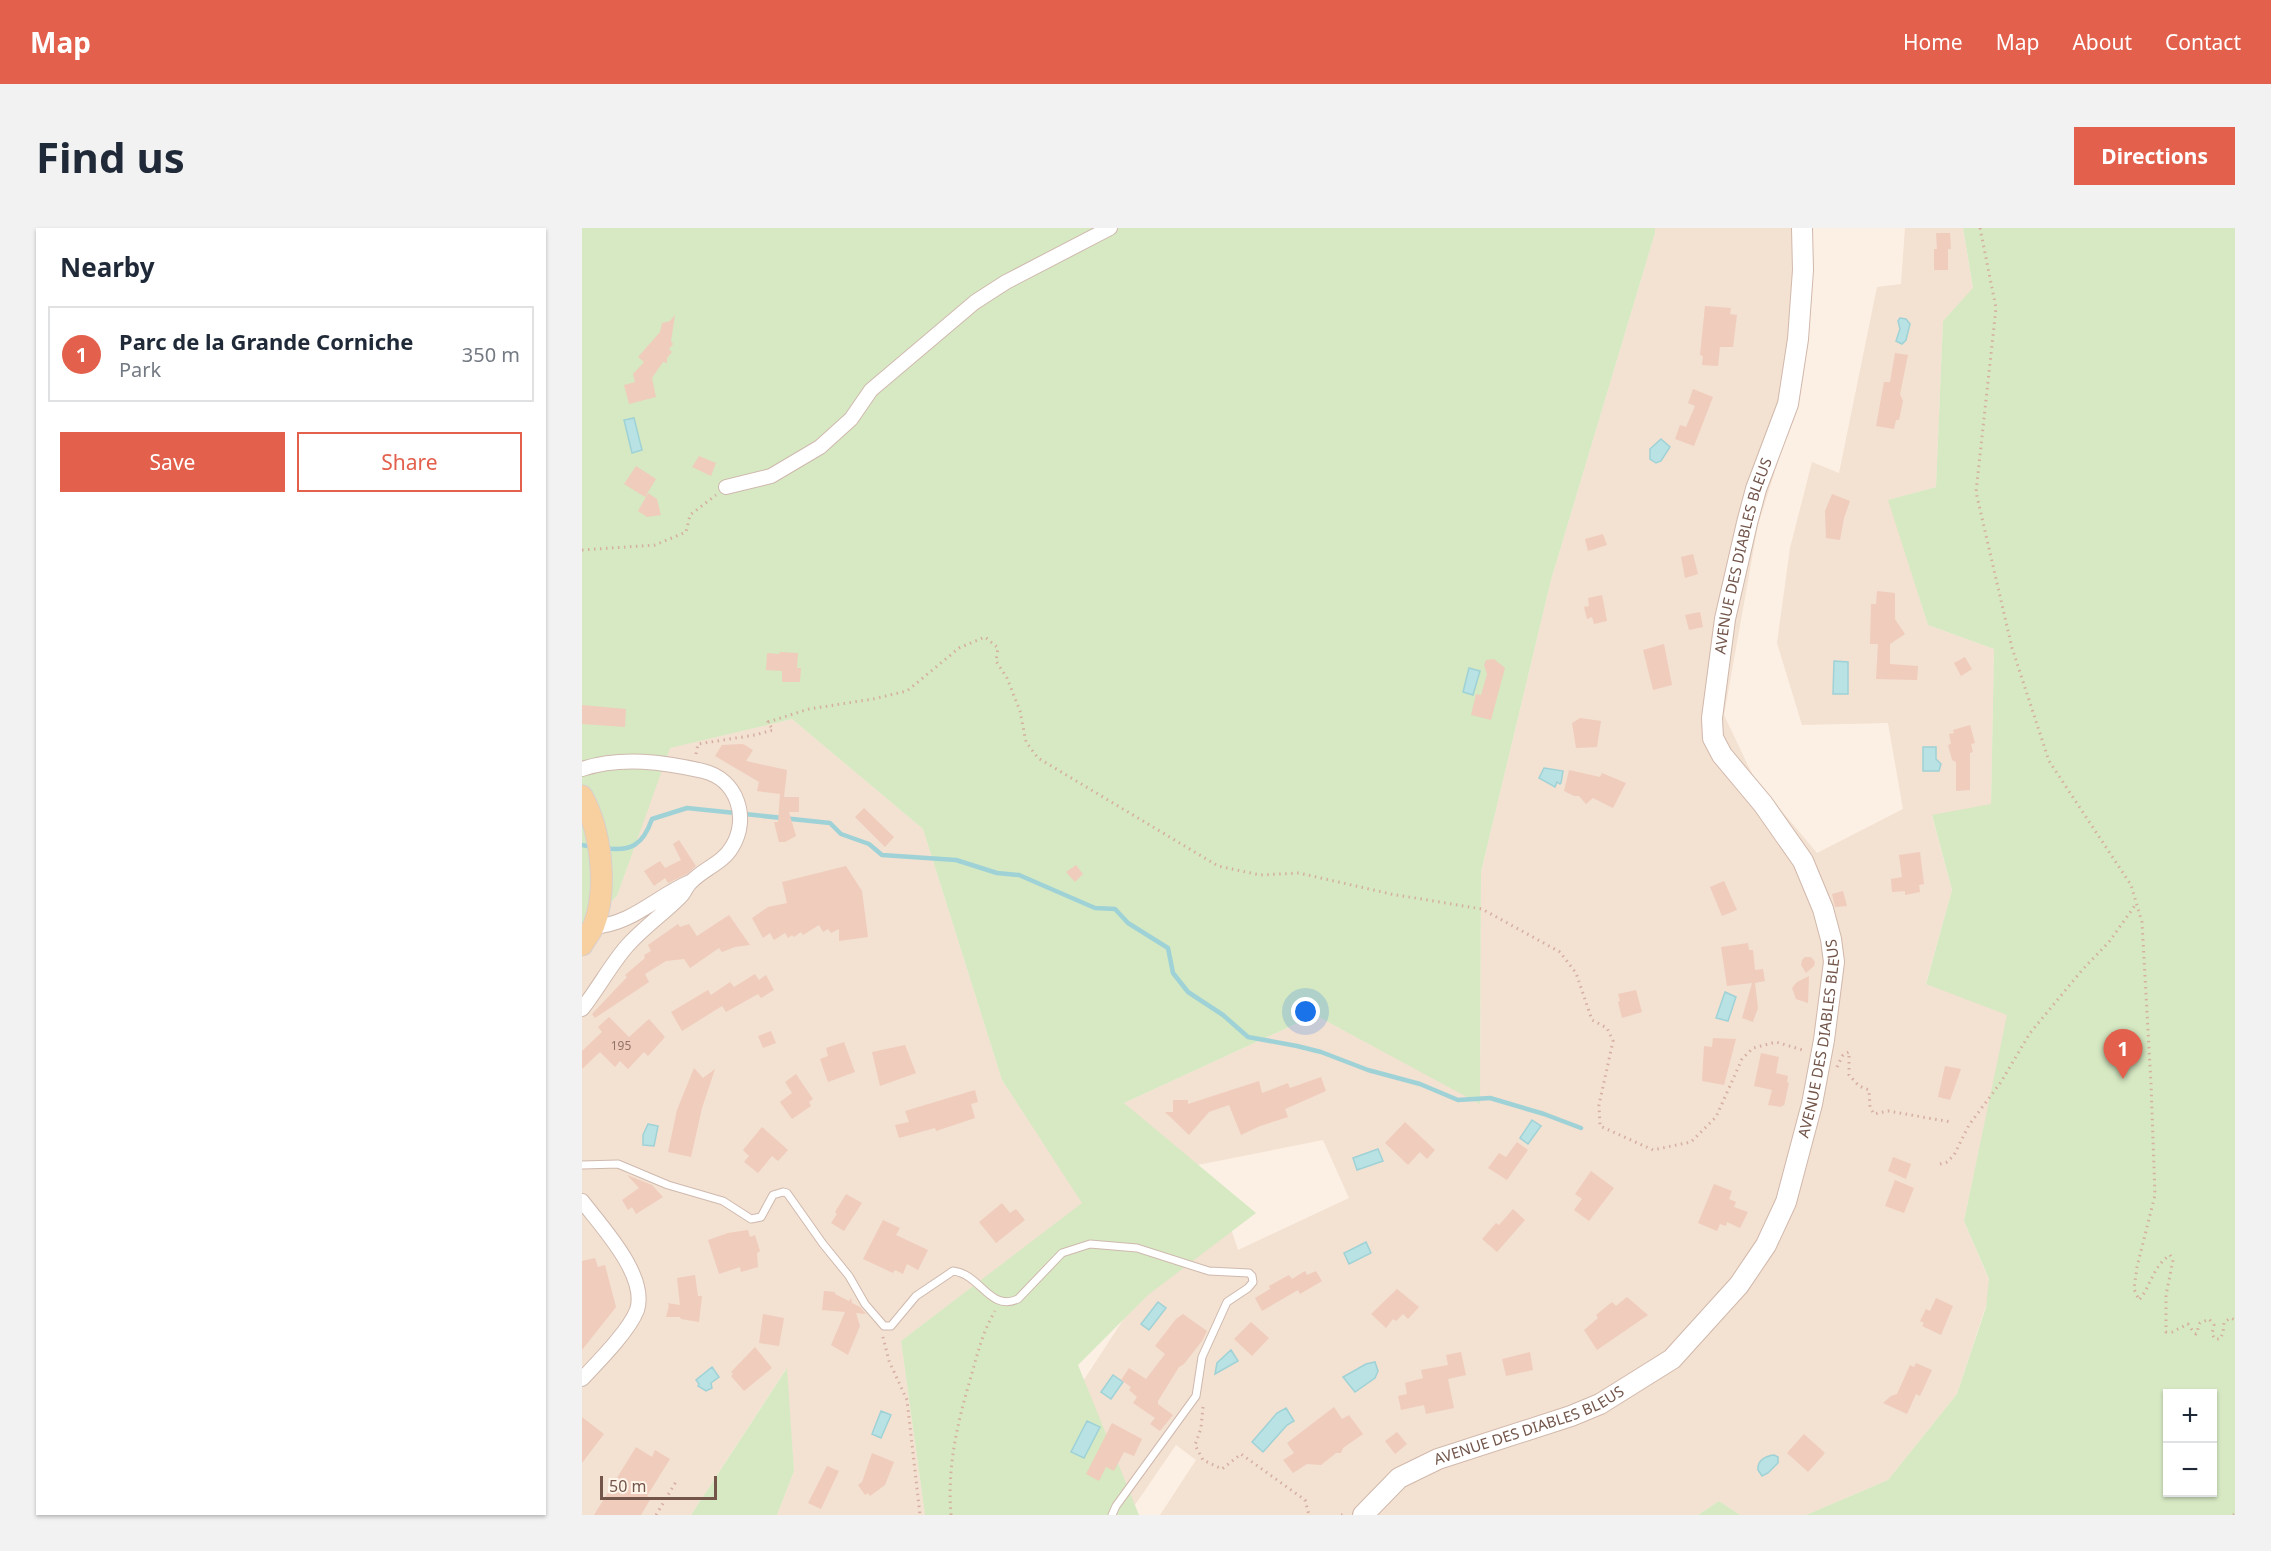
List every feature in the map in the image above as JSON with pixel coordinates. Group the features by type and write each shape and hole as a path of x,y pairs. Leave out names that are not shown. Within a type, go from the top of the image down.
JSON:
{"main road":[{"name":"AVENUE DES DIABLES BLEUS","path":"1363,1515 1399,1479 1438,1459 1571,1416 1600,1404 1672,1359 1739,1285 1766,1245 1786,1202 1812,1104 1821,1056 1834,962 1831,939 1823,909 1803,861 1787,836 1722,755 1713,738 1712,718 1725,619 1747,523 1756,489 1788,404 1798,339 1803,270 1802,228"},
{"path":"582,945 596,917 602,875 593,821 583,797"}],"street":[{"path":"726,487 771,476 820,447 851,419 871,390 975,302 1006,282 1110,228"},
{"path":"582,769 650,761 708,772 730,786 739,807 739,824 732,849 690,882 635,916 609,926 596,917"},
{"path":"582,1009 626,947 683,895 690,882"},
{"path":"582,1202 607,1232 624,1259 637,1282 639,1296 632,1320 582,1379"}],"lane":[{"path":"582,1165 618,1164 668,1185 723,1201 751,1219 761,1217 765,1213 773,1195 787,1193 849,1276 865,1304 884,1326 891,1326 916,1296 953,1271 969,1275 998,1300 1005,1303 1018,1299 1062,1253 1090,1244 1137,1248 1209,1271 1249,1273 1253,1282 1227,1302 1202,1357 1196,1396 1116,1506 1112,1515"}],"path":[{"path":"1980,228 1996,308 1976,492 2012,648 2049,761 2131,885 2142,922 2155,1195 2137,1268 2134,1290 2139,1300 2158,1267 2170,1255 2173,1260 2166,1295 2166,1332 2172,1332 2188,1324 2196,1334 2200,1323 2208,1319 2214,1323 2214,1337 2220,1339 2224,1322 2230,1318 2235,1320"},
{"path":"582,550 655,545 686,532 690,515 726,487"},
{"path":"705,758 695,753 698,744 764,733 773,730 768,722 809,709 907,691 959,648 985,638 998,648 996,661 1007,678 1020,711 1026,741 1038,758 1218,866 1260,875 1299,873 1390,894 1482,909 1560,952 1576,974 1592,1020 1607,1028 1613,1041 1599,1106 1600,1126 1653,1150 1691,1142 1716,1117 1742,1059 1753,1048 1776,1042 1831,1058 1834,1068 1839,1066 1845,1053 1849,1052 1850,1075 1859,1086 1869,1090 1870,1107 1874,1114 1888,1111 1951,1122"},
{"path":"1940,1164 1947,1162 1954,1155 1969,1125 2001,1082 2030,1033 2082,969 2109,942 2136,904"},
{"path":"951,1515 949,1490 955,1431 978,1350 998,1300"},
{"path":"880,1323 889,1361 908,1400 920,1515"},
{"path":"1196,1396 1203,1402 1201,1428 1195,1445 1203,1460 1221,1468 1241,1454 1305,1500 1309,1515"},
{"path":"656,1515 676,1480"}],"shaded area":[{"path":"1655,228 1810,228 1801,388 1758,525 1724,715 1754,778 1817,853 1903,809 1888,723 1802,725 1777,643 1790,548 1812,462 1839,473 1877,287 1901,284 1905,228 1963,228 1973,289 1943,321 1936,487 1889,500 1928,625 1994,649 1991,805 1932,816 1952,890 1926,983 2008,1015 1964,1221 1992,1287 1957,1394 1888,1480 1806,1515 1740,1515 1719,1501 1698,1515 1160,1515 1196,1460 1176,1445 1128,1515 1074,1395 1155,1271 1224,1207 1238,1250 1349,1198 1323,1140 1182,1168 1124,1103 1315,1015 1480,1103 1481,872 1551,580"},
{"path":"792,719 923,829 1002,1080 1083,1203 901,1341 925,1515 777,1515 794,1471 786,1369 691,1515 582,1515 582,929 617,896 669,748"}],"green space":[{"path":"582,228 1655,228 1551,580 1481,872 1480,1104 1315,1015 1124,1103 1256,1213 1148,1295 1078,1365 1139,1515 925,1515 901,1341 1082,1203 1002,1080 923,829 792,719 670,748 617,896 582,929"},
{"path":"1963,228 2235,228 2235,1515 1806,1515 1888,1480 1957,1394 1986,1307 1989,1279 1964,1221 2007,1015 1926,984 1952,890 1932,815 1991,804 1994,649 1928,625 1888,500 1936,487 1943,321 1973,288"},
{"path":"787,1368 794,1471 777,1515 691,1515"},
{"path":"1719,1501 1740,1515 1698,1515"}],"water":[{"path":"1900,318 1906,319 1910,324 1906,340 1902,344 1896,341 1900,329 1898,321"},
{"path":"634,418 642,450 632,453 624,420"},
{"path":"1661,439 1670,447 1661,461 1656,463 1650,459 1650,449"},
{"path":"1834,661 1848,662 1848,694 1833,694"},
{"path":"1469,668 1480,671 1473,695 1463,692"},
{"path":"1923,747 1936,747 1936,759 1941,764 1939,771 1923,771"},
{"path":"1544,768 1563,771 1561,783 1557,782 1555,787 1539,778"},
{"path":"1725,992 1736,997 1728,1021 1716,1018"},
{"path":"1532,1120 1541,1126 1528,1144 1520,1138"},
{"path":"648,1124 658,1126 654,1146 643,1145 643,1135"},
{"path":"1378,1149 1383,1161 1357,1170 1353,1158"},
{"path":"1366,1242 1371,1253 1349,1264 1344,1253"},
{"path":"1158,1302 1166,1308 1149,1330 1141,1324"},
{"path":"1231,1350 1238,1361 1215,1374 1217,1363"},
{"path":"1375,1362 1378,1371 1375,1378 1355,1392 1343,1377 1366,1364"},
{"path":"712,1367 719,1377 711,1383 712,1388 706,1391 698,1386 696,1380"},
{"path":"1113,1375 1123,1382 1111,1399 1101,1392"},
{"path":"1286,1408 1294,1421 1287,1425 1263,1452 1252,1442 1277,1413"},
{"path":"881,1411 891,1415 881,1438 872,1434"},
{"path":"1087,1421 1100,1427 1084,1458 1071,1452"},
{"path":"1774,1455 1778,1457 1778,1463 1762,1476 1758,1470 1759,1464 1765,1458"}],"building":[{"path":"1936,233 1950,233 1951,249 1948,249 1948,270 1934,270 1934,249 1937,249"},
{"path":"1705,306 1731,308 1730,314 1737,315 1733,347 1720,347 1718,366 1702,365 1703,356 1700,355"},
{"path":"675,315 671,341 673,344 669,349 672,352 667,358 667,363 663,362 652,378 656,397 629,404 624,385 635,382 633,374 644,362 638,357 660,332 662,323 670,321"},
{"path":"1895,353 1908,355 1900,394 1903,401 1899,420 1896,420 1894,429 1876,426 1884,382 1890,382"},
{"path":"1693,389 1713,397 1694,446 1675,439 1680,425 1686,427 1695,406 1688,403"},
{"path":"699,456 716,463 711,476 692,467"},
{"path":"636,466 656,479 645,497 624,484"},
{"path":"648,493 657,499 661,515 647,517 638,511"},
{"path":"1832,494 1850,501 1840,540 1826,538 1825,511"},
{"path":"1603,534 1607,545 1588,551 1585,539"},
{"path":"1693,554 1698,574 1685,578 1681,557"},
{"path":"1877,591 1895,593 1895,619 1905,634 1890,644 1890,664 1918,666 1917,680 1876,679 1878,644 1870,644 1871,604 1876,604"},
{"path":"1602,595 1607,621 1594,624 1592,617 1587,619 1584,607 1589,606 1588,598"},
{"path":"1700,612 1703,627 1689,630 1685,615"},
{"path":"1664,644 1672,685 1653,690 1643,650"},
{"path":"780,652 798,653 797,668 801,668 800,682 782,682 782,671 766,670 767,653 779,654"},
{"path":"1965,657 1972,669 1961,676 1954,663"},
{"path":"1494,659 1505,668 1491,720 1471,715 1476,694 1481,695 1487,674 1484,665 1486,660"},
{"path":"582,705 626,709 625,727 582,724"},
{"path":"1580,718 1601,721 1597,747 1576,748 1572,723"},
{"path":"1970,725 1975,743 1971,744 1973,752 1970,753 1970,790 1956,791 1956,762 1952,760 1948,745 1951,744 1949,734 1954,733 1953,730"},
{"path":"743,744 753,750 746,761 787,770 784,797 799,797 799,812 789,812 796,836 785,842 779,842 774,822 778,822 780,794 757,791 759,782 715,756 722,745"},
{"path":"1569,770 1600,777 1602,773 1626,783 1613,808 1593,798 1586,804 1579,796 1564,791"},
{"path":"864,808 894,837 885,847 855,817"},
{"path":"679,840 696,866 687,874 668,883 665,878 654,886 644,871 660,861 665,868 681,860 673,844"},
{"path":"1920,852 1924,884 1919,885 1920,892 1905,895 1905,891 1892,892 1891,879 1902,877 1899,855"},
{"path":"1076,865 1083,874 1075,882 1066,872"},
{"path":"846,866 862,891 868,937 839,941 839,929 831,933 828,929 823,932 819,925 803,935 801,932 788,938 785,933 774,940 770,933 763,938 752,918 768,907 787,903 782,882"},
{"path":"1724,881 1737,910 1722,916 1710,887"},
{"path":"1843,891 1847,906 1835,907 1832,894"},
{"path":"729,915 750,945 722,952 719,948 690,968 684,959 666,961 645,974 649,982 595,1018 592,1014 627,977 625,975 645,958 644,955 651,951 648,945 678,924 680,927 689,924 697,936"},
{"path":"1748,943 1749,950 1753,950 1755,970 1763,969 1765,981 1755,983 1758,1008 1753,1022 1742,1018 1752,983 1727,986 1721,947"},
{"path":"1805,957 1811,957 1815,962 1806,973 1801,965"},
{"path":"755,974 759,980 766,975 774,990 761,998 758,994 726,1012 722,1006 682,1031 671,1012 708,990 711,995 730,982 734,987"},
{"path":"1809,976 1808,1003 1796,999 1792,988 1797,982"},
{"path":"1636,990 1642,1012 1622,1018 1618,994"},
{"path":"609,1017 629,1037 649,1019 665,1037 648,1056 644,1052 628,1069 620,1061 615,1067 600,1052 582,1069 582,1051 602,1032 598,1027"},
{"path":"771,1031 776,1043 763,1048 758,1036"},
{"path":"1713,1038 1736,1039 1724,1085 1702,1081 1704,1046 1712,1047"},
{"path":"844,1042 855,1072 828,1082 820,1059 828,1056 826,1048"},
{"path":"905,1045 916,1073 880,1086 872,1052"},
{"path":"1761,1053 1779,1057 1776,1073 1788,1076 1787,1082 1789,1083 1782,1107 1768,1105 1772,1090 1754,1086"},
{"path":"1945,1066 1961,1069 1950,1100 1938,1097"},
{"path":"694,1068 703,1078 715,1069 702,1108 691,1157 668,1152 677,1110"},
{"path":"796,1074 813,1099 809,1102 811,1106 792,1119 780,1102 792,1093 785,1082"},
{"path":"1321,1077 1326,1091 1285,1109 1288,1117 1241,1135 1229,1105 1209,1112 1189,1135 1165,1112 1173,1112 1173,1100 1188,1100 1188,1104 1259,1081 1262,1093 1288,1083 1290,1088"},
{"path":"975,1090 978,1102 971,1104 975,1118 936,1131 935,1128 899,1138 895,1125 909,1122 905,1111"},
{"path":"1405,1122 1435,1150 1427,1159 1420,1152 1408,1165 1385,1143"},
{"path":"762,1127 788,1150 778,1161 772,1156 758,1173 744,1162 749,1156 743,1150"},
{"path":"1517,1142 1528,1150 1507,1180 1488,1168 1499,1153 1506,1157"},
{"path":"1893,1157 1911,1164 1906,1179 1888,1171"},
{"path":"1591,1171 1614,1188 1589,1221 1574,1210 1582,1199 1575,1194"},
{"path":"627,1175 652,1185 663,1197 636,1214 632,1207 628,1210 622,1200 639,1188"},
{"path":"1895,1180 1914,1188 1904,1213 1885,1206"},
{"path":"1714,1184 1732,1191 1729,1199 1736,1202 1734,1207 1748,1212 1740,1228 1727,1222 1726,1226 1720,1224 1717,1231 1698,1223"},
{"path":"846,1194 862,1203 844,1231 831,1223"},
{"path":"1002,1203 1010,1213 1016,1209 1025,1220 996,1243 979,1222"},
{"path":"1513,1209 1525,1220 1497,1252 1482,1239"},
{"path":"883,1220 900,1228 896,1235 928,1250 918,1270 907,1264 903,1274 895,1270 893,1273 863,1259"},
{"path":"748,1230 750,1237 755,1235 760,1251 757,1253 758,1267 741,1272 740,1267 719,1274 708,1240 728,1233"},
{"path":"595,1258 598,1267 605,1265 616,1307 582,1350 582,1261"},
{"path":"1305,1271 1307,1275 1316,1271 1322,1281 1300,1294 1298,1290 1262,1311 1255,1298 1270,1289 1269,1286 1289,1275 1292,1279"},
{"path":"695,1275 698,1296 702,1296 699,1322 680,1317 666,1317 669,1305 667,1303 680,1305 677,1278"},
{"path":"1397,1289 1419,1307 1408,1319 1403,1314 1396,1321 1393,1319 1386,1328 1371,1314"},
{"path":"824,1291 835,1292 849,1301 851,1298 852,1303 866,1314 856,1313 860,1326 848,1355 831,1345 845,1312 822,1310"},
{"path":"1627,1297 1648,1315 1597,1350 1584,1330 1598,1318 1596,1315 1612,1302 1616,1306"},
{"path":"1936,1298 1953,1306 1941,1335 1922,1326 1924,1323 1920,1321 1926,1309 1930,1311"},
{"path":"763,1314 784,1318 779,1346 759,1343"},
{"path":"1183,1314 1207,1331 1202,1341 1179,1367 1158,1401 1158,1404 1173,1415 1160,1431 1150,1424 1155,1418 1133,1403 1137,1397 1129,1390 1131,1387 1121,1380 1129,1368 1146,1379 1165,1354 1155,1346 1176,1319"},
{"path":"1251,1322 1269,1338 1252,1356 1234,1339"},
{"path":"755,1347 772,1368 744,1391 731,1376 733,1374 731,1372"},
{"path":"1461,1352 1466,1375 1448,1379 1454,1408 1426,1414 1424,1405 1401,1410 1398,1396 1407,1394 1405,1383 1423,1378 1421,1370 1448,1365 1446,1355"},
{"path":"1530,1352 1533,1370 1506,1376 1502,1359"},
{"path":"1916,1363 1932,1370 1920,1396 1916,1394 1907,1414 1883,1403 1897,1394 1910,1365 1914,1367"},
{"path":"1334,1407 1342,1419 1349,1415 1363,1434 1343,1448 1341,1453 1336,1453 1321,1465 1307,1464 1293,1473 1283,1460 1294,1453 1287,1443"},
{"path":"582,1417 604,1434 582,1463"},
{"path":"1112,1423 1142,1439 1134,1456 1124,1452 1114,1471 1106,1467 1099,1481 1086,1474"},
{"path":"1397,1432 1407,1444 1395,1454 1385,1441"},
{"path":"1804,1434 1825,1453 1808,1472 1787,1453"},
{"path":"636,1447 652,1457 655,1450 670,1459 647,1496 651,1498 641,1515 594,1515"},
{"path":"872,1453 894,1462 885,1485 870,1496 868,1493 865,1495 858,1485 862,1482"},
{"path":"827,1466 839,1471 821,1509 808,1503"}],"waterway":[{"path":"604,848 622,849 635,845 645,835 652,819 687,808 830,823 841,834 869,844 882,855 956,860 997,873 1019,875 1095,908 1115,909 1128,923 1168,948 1173,973 1188,992 1223,1015 1248,1037 1321,1052 1368,1070 1420,1084 1458,1100 1490,1098 1581,1128"},
{"path":"582,845 593,847"}],"place":[{"name":"Parc de la Grande Corniche","path":"2123,1079"}]}
